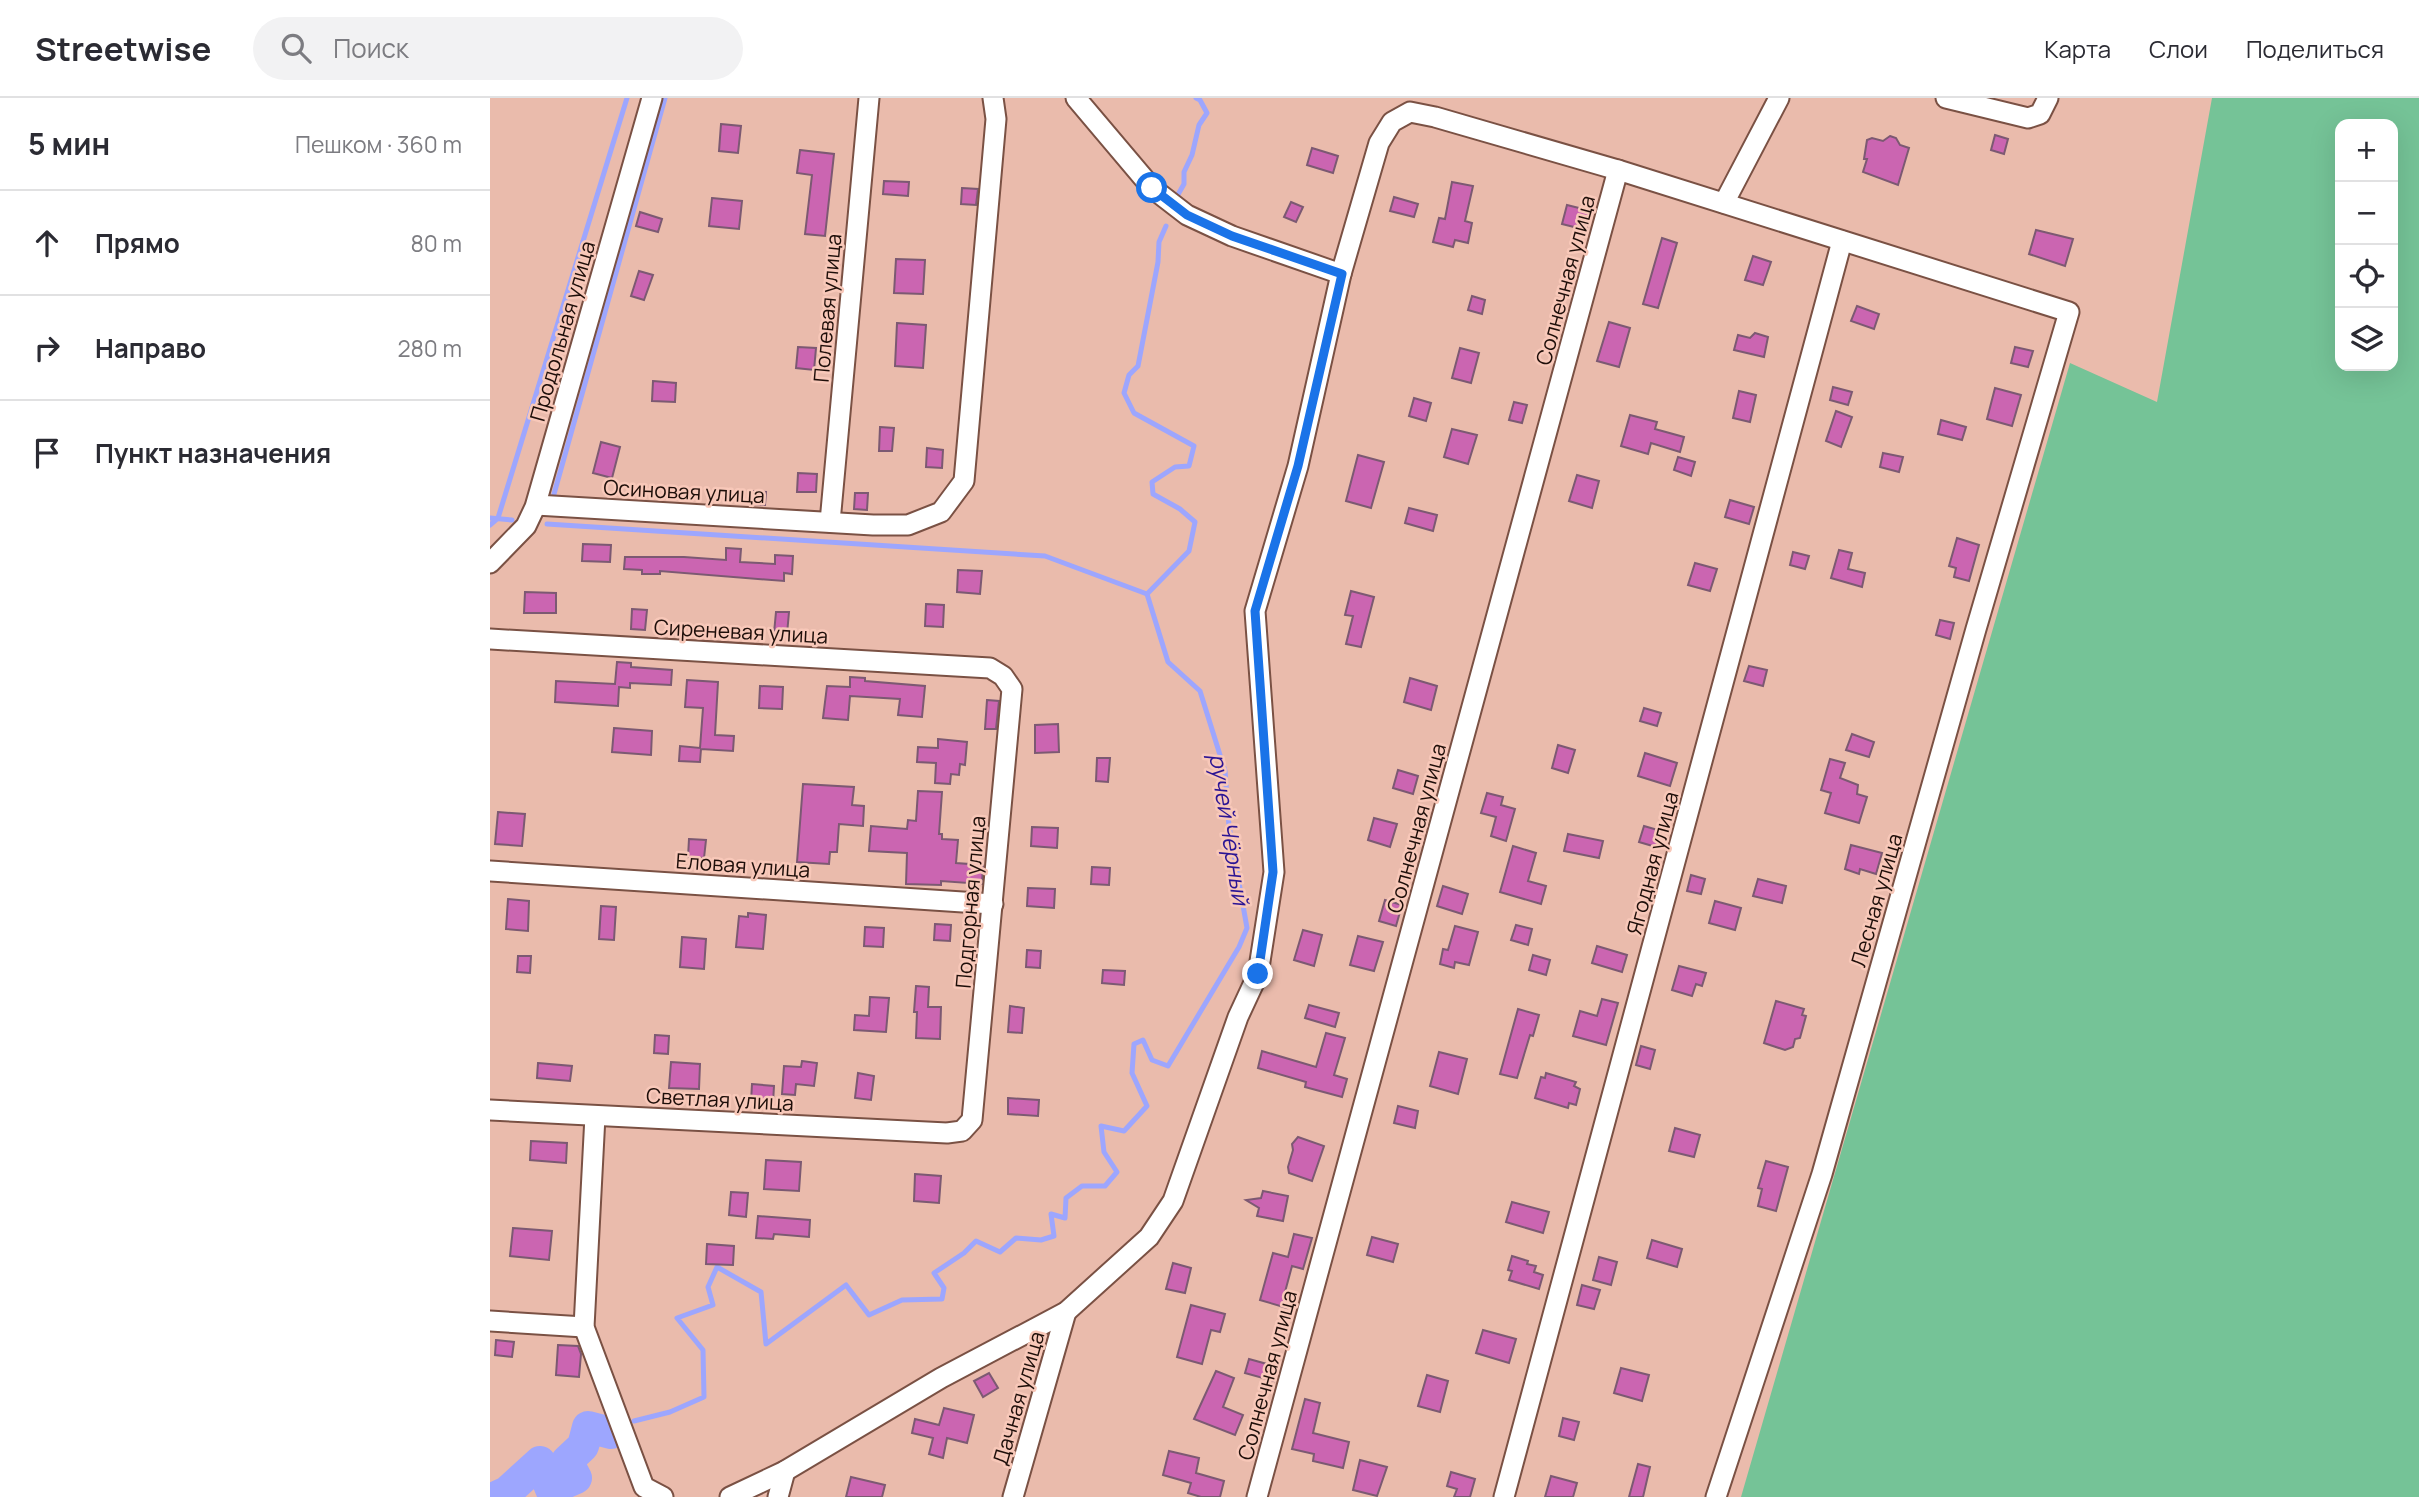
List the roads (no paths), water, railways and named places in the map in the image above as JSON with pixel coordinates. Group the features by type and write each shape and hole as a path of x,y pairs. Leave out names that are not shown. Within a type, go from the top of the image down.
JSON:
{"street":[{"name":"Продольная улица","path":"490,563 526,526 536,505 652,98"},
{"name":"Полевая улица","path":"830,522 869,98"},
{"name":"Осиновая улица","path":"536,505 908,525 941,512 964,481 996,119 993,98"},
{"path":"1076,98 1152,188 1187,215 1232,236 1342,274"},
{"path":"1724,203 1779,98"},
{"path":"1946,98 2028,118 2040,114 2048,98"},
{"path":"730,1497 785,1471 941,1378 1066,1312 1149,1237 1173,1200 1238,1017 1258,974 1273,872 1255,611 1298,466 1342,274 1379,143 1392,122 1410,112 1435,117 1619,170 1842,241"},
{"name":"Солнечная улица","path":"1257,1497 1619,170"},
{"name":"Лесная улица","path":"1716,1497 1822,1174 2068,312 1842,241"},
{"name":"Ягодная улица","path":"1504,1497 1842,241"},
{"name":"Сиреневая улица","path":"490,639 990,668"},
{"name":"Подгорная улица","path":"947,1133 962,1131 972,1119 993,904 1012,689 1003,676 990,668"},
{"name":"Еловая улица","path":"490,872 993,904"},
{"name":"Светлая улица","path":"490,1110 947,1133"},
{"path":"595,1116 583,1327 644,1492 663,1497"},
{"name":"Дачная улица","path":"1013,1497 1066,1312"},
{"path":"490,1321 583,1327"},
{"path":"778,1497 785,1471"}],"waterway":[{"path":"490,525 498,518 627,98"},
{"path":"554,494 665,98"},
{"name":"ручей Чёрный","path":"1176,198 1184,184 1184,172 1192,155 1199,125 1207,113 1196,98"},
{"name":"ручей Чёрный","path":"634,1421 670,1412 704,1397 703,1350 677,1318 713,1305 708,1287 717,1267 761,1292 766,1344 846,1285 869,1315 902,1300 942,1299 944,1288 934,1273 964,1253 976,1241 1000,1252 1016,1238 1041,1240 1054,1236 1051,1214 1065,1218 1066,1198 1082,1186 1105,1186 1117,1172 1104,1152 1101,1126 1124,1131 1147,1106 1132,1073 1134,1044 1143,1040 1152,1060 1168,1066 1239,947 1247,928 1229,826 1225,771 1200,691 1168,662 1147,594 1189,551 1195,522 1180,509 1153,494 1152,482 1175,467 1189,466 1194,446 1134,413 1124,393 1129,375 1138,366 1158,262 1159,242 1166,226"},
{"path":"490,518 512,520"},
{"path":"547,524 1045,556 1147,594"},
{"path":"496,1497 507,1492 540,1462 551,1489 576,1478 567,1461 583,1446 588,1427 611,1433"}]}
